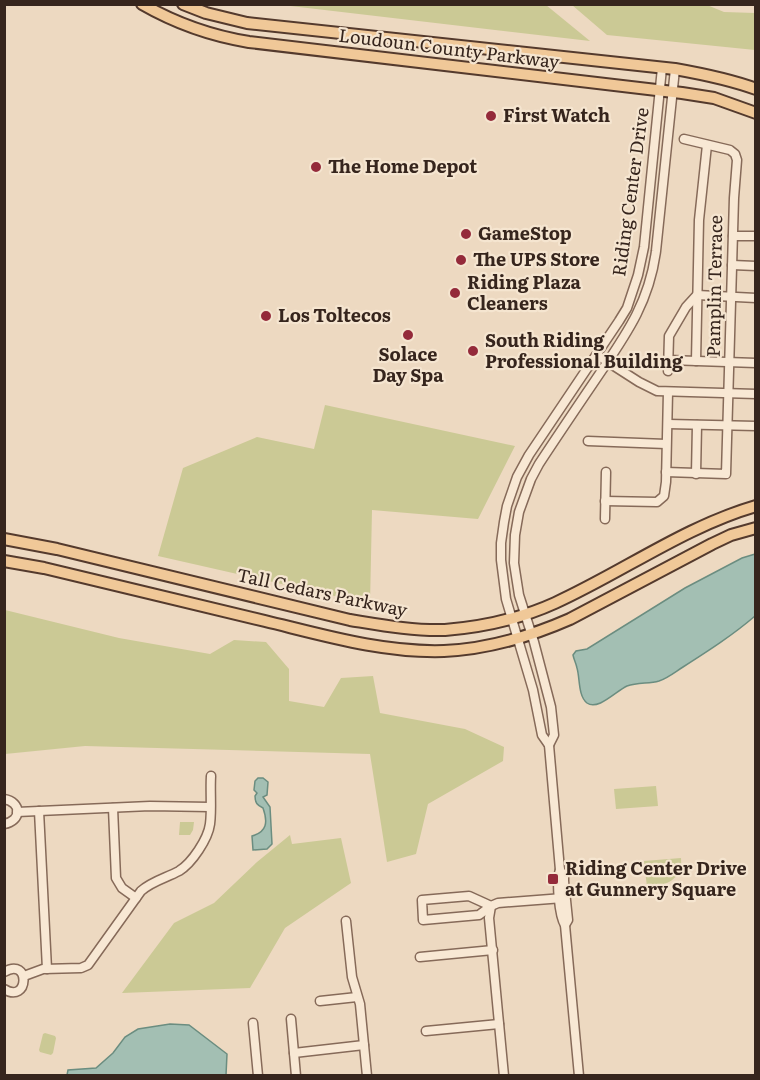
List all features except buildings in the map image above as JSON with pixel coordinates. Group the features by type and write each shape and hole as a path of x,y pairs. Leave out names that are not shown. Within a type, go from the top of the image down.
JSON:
{"main road":[{"name":"Loudoun County Parkway","path":"142,4 203,31 249,42 672,91 714,98 756,113"},
{"name":"Loudoun County Parkway","path":"183,4 206,13 247,23 675,69 734,81 756,89"},
{"name":"Tall Cedars Parkway","path":"4,539 57,549 331,616 390,626 443,630 500,621 554,603 702,526 735,511 756,506"},
{"path":"4,561 44,568 368,644 443,651 482,647 532,634 570,619 731,535 756,528"}],"street":[{"name":"Riding Center Drive","path":"579,1076 565,925 562,919 558,876 560,870 549,745 542,735 533,690 511,618 502,575 502,533 507,506 517,477 529,455 627,308 644,247 663,68"},
{"name":"Riding Center Drive","path":"549,745 554,735 554,725 532,634 519,595 514,564 516,530 524,495 539,464 608,362 638,314 645,297 657,251 675,69"},
{"name":"Pamplin Terrace","path":"684,139 733,151 737,166 734,198 726,474 696,474"},
{"path":"696,361 699,220 707,145"},
{"path":"733,236 756,236"},
{"path":"732,265 756,266"},
{"path":"668,371 668,342 671,332 691,300 697,295 756,298"},
{"path":"597,355 657,391 756,394"},
{"path":"668,360 756,363"},
{"path":"605,501 657,502 665,494 668,392"},
{"path":"668,424 756,426"},
{"path":"666,472 696,474 697,425"},
{"path":"588,441 666,444"},
{"path":"605,519 606,472"},
{"path":"24,976 47,969 81,968 88,965 136,898 150,884 179,871 188,864 210,826 211,776"},
{"path":"4,799 15,804 17,812 14,820 4,824"},
{"path":"17,812 150,806 210,807"},
{"path":"113,808 116,878 122,888 136,898"},
{"path":"39,811 47,969"},
{"name":"Riding Center Drive","path":"560,870 564,876 568,920 565,925"},
{"path":"491,906 469,896 422,900 423,920 479,915 498,903 561,898"},
{"path":"491,906 489,918 504,1076"},
{"path":"346,921 352,978 360,1004 367,1076"},
{"path":"420,957 493,950"},
{"path":"4,972 17,969 24,976"},
{"path":"4,989 12,992 18,991 23,986 24,976"},
{"path":"320,1001 357,997"},
{"path":"291,1019 297,1076"},
{"path":"253,1023 258,1076"},
{"path":"426,1031 499,1024"},
{"path":"294,1053 364,1045"}],"shaded area":[{"path":"282,5 546,5 590,41"},
{"path":"572,5 707,5 724,12 755,13 755,50 607,35"},
{"path":"325,405 515,446 478,519 372,510 370,604 158,556 183,468 257,437 314,449"},
{"path":"755,554 755,616 720,643 665,678 655,682 627,686 596,704 591,705 584,700 573,655 576,651 587,649 685,588 742,558"},
{"path":"5,610 119,638 210,654 234,640 266,642 289,669 289,701 324,707 341,678 373,676 380,713 465,729 504,747 503,761 428,804 416,854 387,862 370,754 85,746 5,754"},
{"path":"263,778 268,782 267,795 263,797 270,807 272,844 267,849 253,850 252,836 261,832 266,822 263,808 255,800 257,793 254,790 255,781"},
{"path":"656,786 658,806 616,809 614,789"},
{"path":"180,822 194,822 190,835 179,835"},
{"path":"290,835 292,844 341,838 351,883 285,928 250,988 122,993 174,923 214,903 257,862"},
{"path":"681,858 681,866 676,877 666,883 647,887 644,861"},
{"path":"170,1024 189,1025 227,1054 226,1075 67,1075 68,1070 96,1068 113,1053 125,1037 138,1029"},
{"path":"45,1033 56,1038 51,1055 39,1050"}],"place":[{"name":"First Watch","path":"491,116"},
{"name":"The Home Depot","path":"316,167"},
{"name":"GameStop","path":"466,234"},
{"name":"The UPS Store","path":"461,260"},
{"name":"Riding Plaza Cleaners","path":"455,293"},
{"name":"Los Toltecos","path":"266,316"},
{"name":"Solace Day Spa","path":"408,335"},
{"name":"South Riding Professional Building","path":"473,351"},
{"name":"Riding Center Drive at Gunnery Square","path":"553,879"}]}
